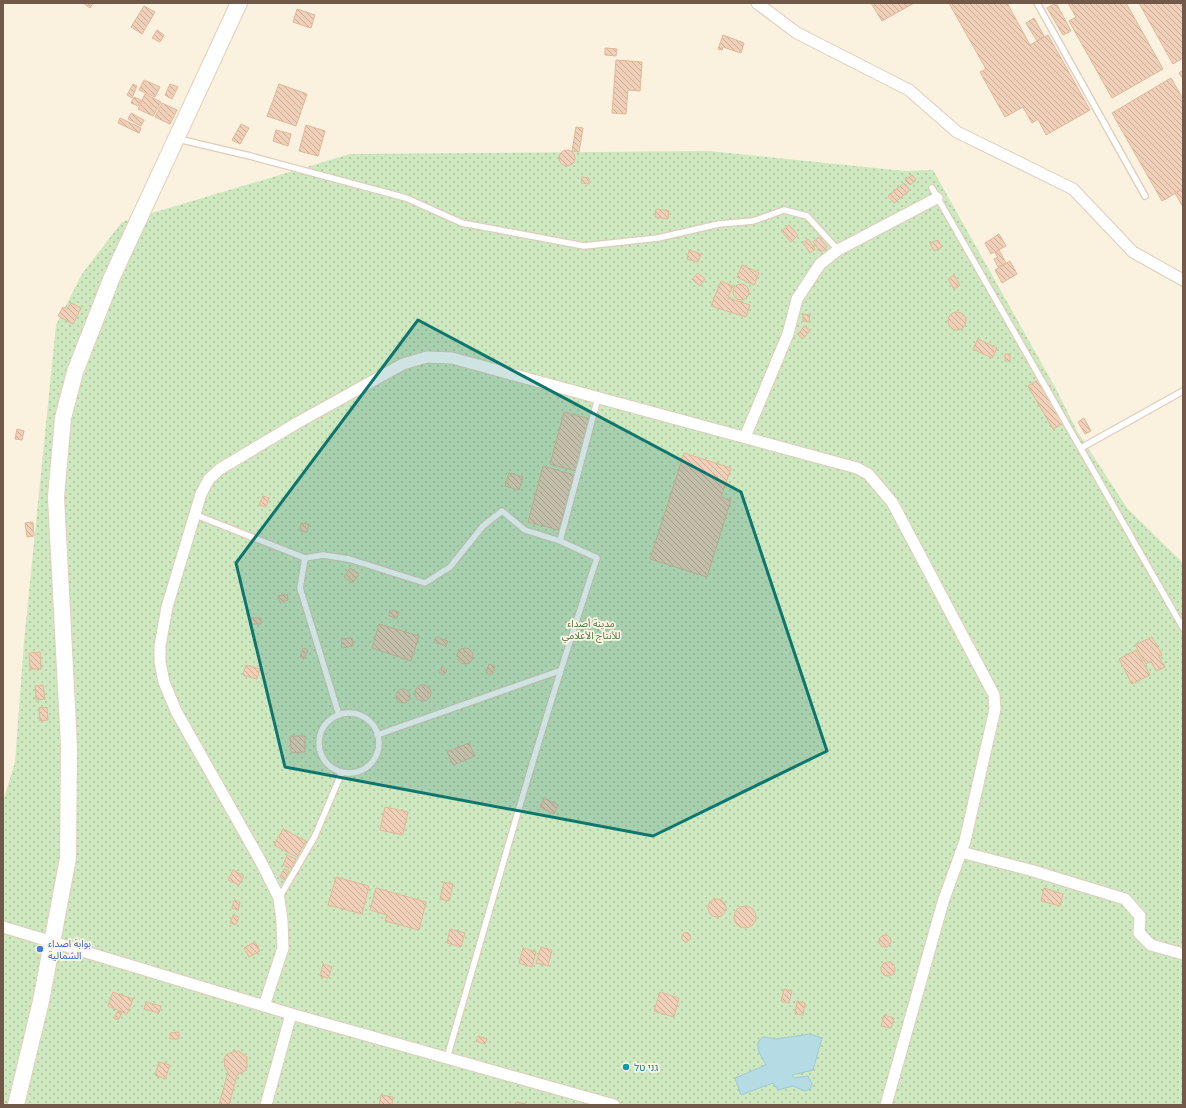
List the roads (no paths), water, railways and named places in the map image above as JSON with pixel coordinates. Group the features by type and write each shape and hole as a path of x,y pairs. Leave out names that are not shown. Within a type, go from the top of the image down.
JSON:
{"main road":[{"path":"16,1105 41,1001 68,858 69,746 56,497 63,418 75,372 112,277 240,3"}],"street":[{"path":"757,3 796,32 909,90 957,132 1073,189 1133,252 1183,280"},
{"path":"745,437 788,334 797,299 820,264 838,250 937,198"},
{"path":"264,1006 283,948 279,898 261,862 176,711 164,682 160,662 166,607 196,515 201,494 209,479 220,469 403,364 416,359 440,356 857,468 874,480 892,502 994,695 995,709 961,852 942,902 886,1105"},
{"path":"961,852 1030,870 1125,899 1140,916 1139,933 1151,945 1183,954"},
{"path":"3,927 51,943 291,1014 614,1105"},
{"path":"266,1105 291,1014"}],"lane":[{"path":"1037,3 1145,196"},
{"path":"176,138 250,156 406,198 462,223 584,246 658,238 719,224 753,221 784,210 807,216 838,250"},
{"path":"932,188 1183,628"},
{"path":"1081,448 1183,391"},
{"path":"560,541 598,398"},
{"path":"196,515 305,558 323,554 349,559 425,583 450,567 484,526 502,511 525,530 560,541 596,558 559,671 515,818 447,1058"},
{"path":"305,558 300,588 339,715"},
{"path":"377,735 559,671"},
{"path":"349,713 358,715 370,723 377,735 379,745 376,755 370,764 362,770 352,773 333,769 321,754 319,744 320,735 324,726 331,719 339,715 349,713"},
{"path":"279,898 315,836 342,772"}],"water":[{"path":"810,1034 822,1038 813,1070 792,1075 794,1078 808,1076 812,1084 810,1089 805,1091 793,1086 778,1090 773,1083 741,1095 735,1078 766,1065 758,1050 758,1043 763,1037 776,1039"}],"place":[{"name":"بوابة اصداء الشمالية","path":"40,949"},
{"name":"גני טל","path":"626,1067"}],"park label":[{"name":"مدينة أصداء للأنتاج الأعلامي","path":"591,628"}]}
